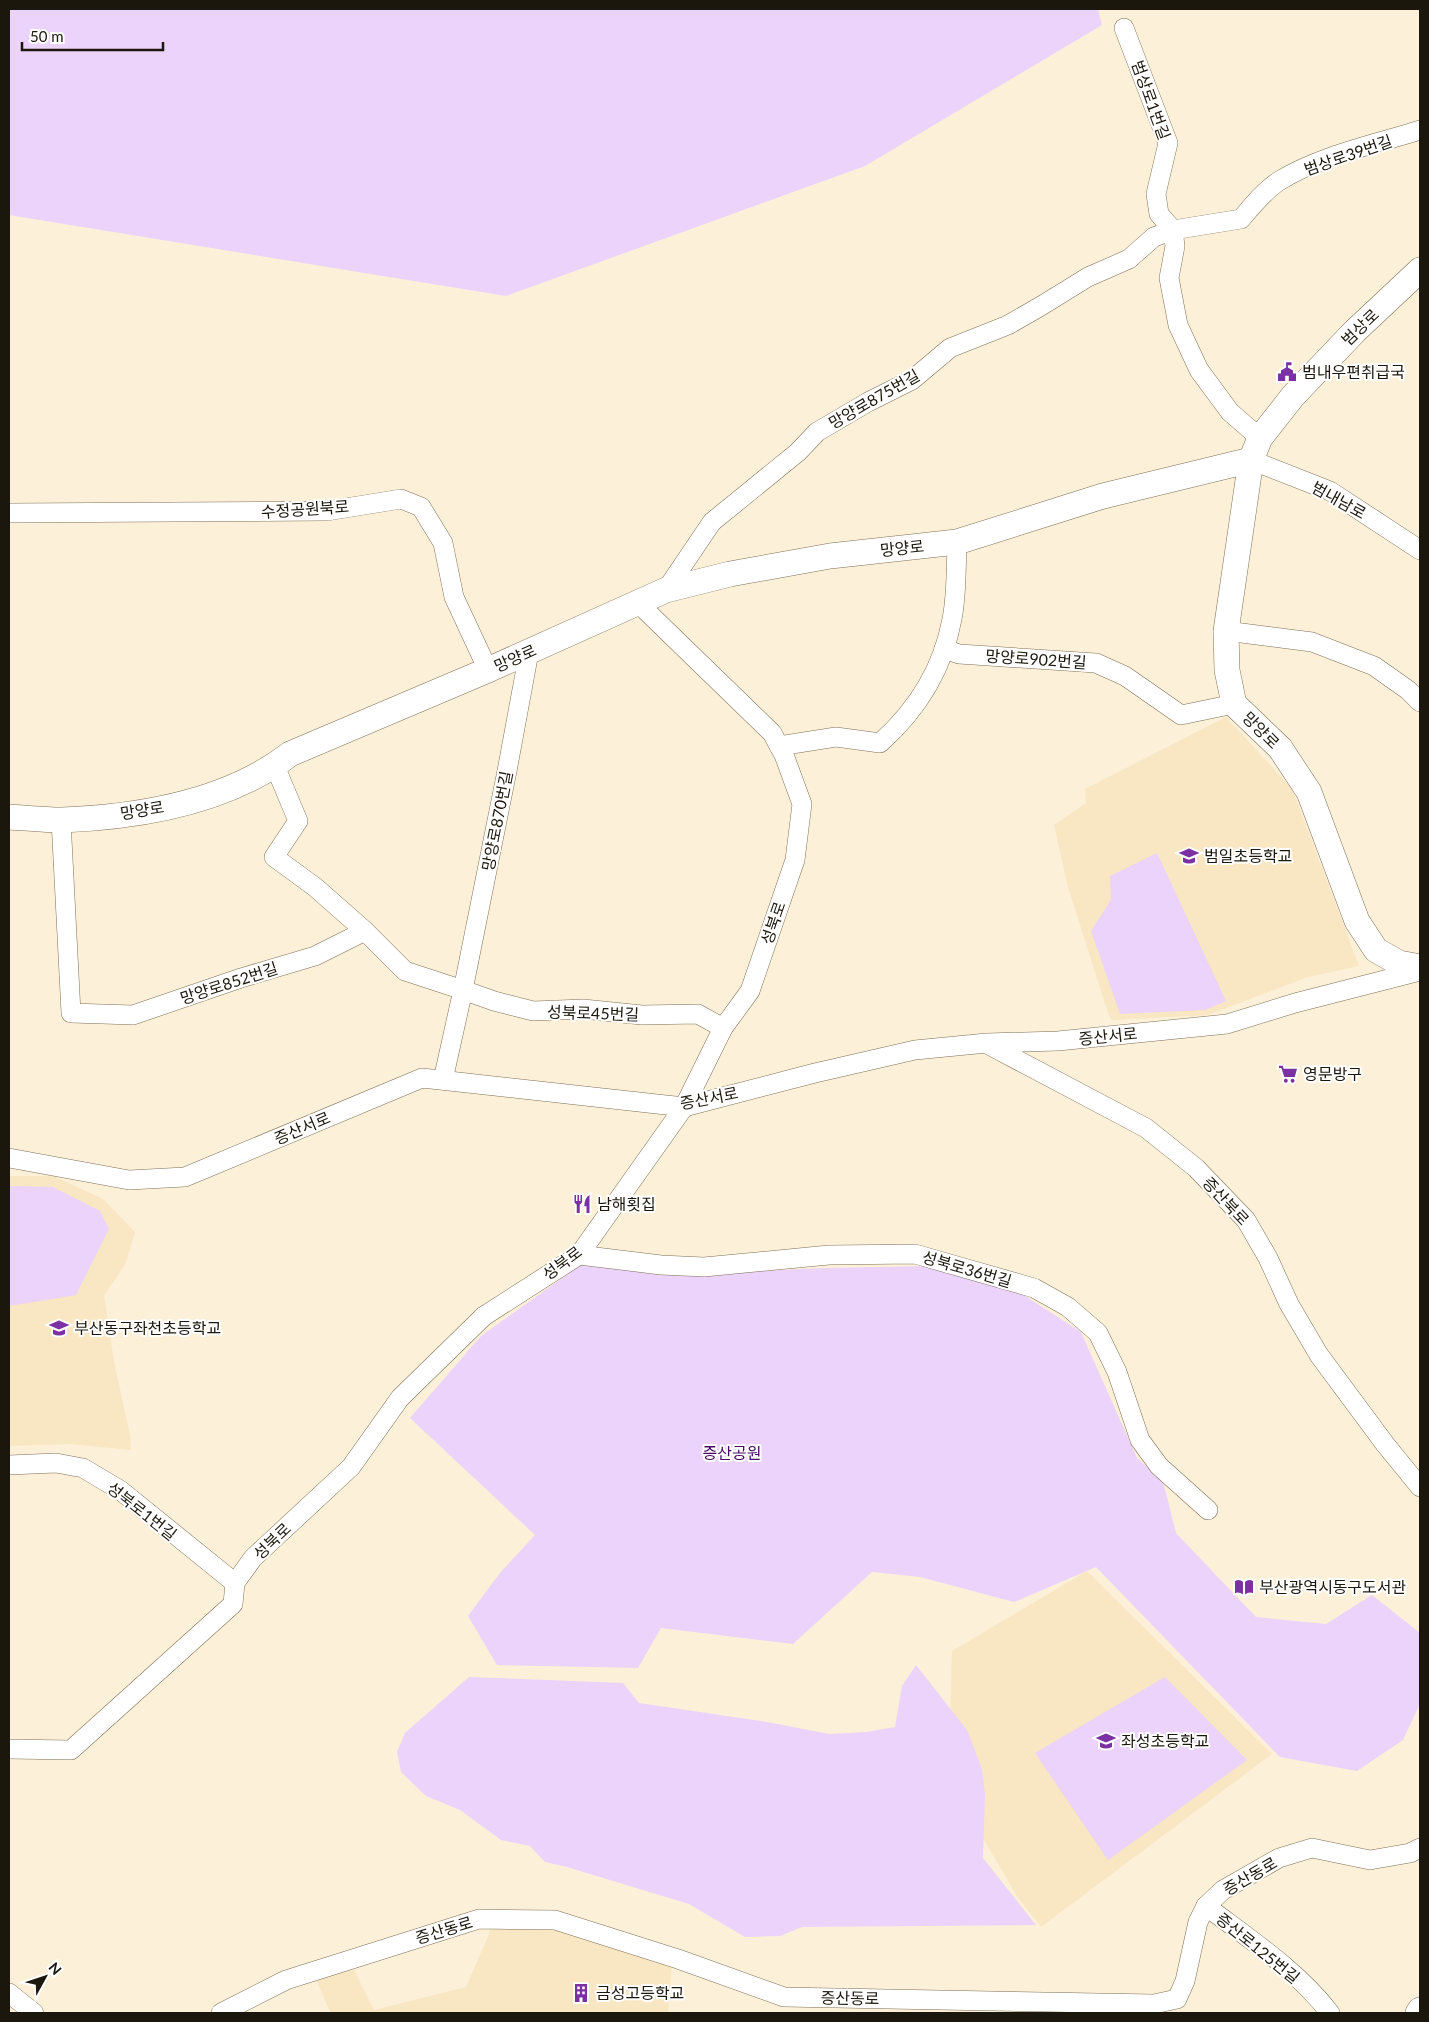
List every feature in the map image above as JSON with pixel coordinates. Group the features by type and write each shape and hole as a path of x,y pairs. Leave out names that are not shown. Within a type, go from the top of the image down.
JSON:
{"main road":[{"name":"범상로","path":"1255,449 1293,396 1355,331 1420,270"},
{"name":"망양로","path":"9,817 61,820 148,812 216,794 275,766 290,754 488,670 666,590 730,574 830,556 957,542 1255,449 1226,631 1227,670 1234,704 1280,748 1309,792 1357,922 1376,950 1400,963 1420,967"}],"street":[{"name":"범상로1번길","path":"1124,28 1168,143 1156,194 1159,214 1173,230"},
{"name":"범상로39번길","path":"1173,230 1241,219 1258,199 1278,182 1326,159 1420,130"},
{"path":"1173,230 1175,246 1169,278 1178,325 1199,370 1255,449"},
{"name":"망양로875번길","path":"666,590 712,522 798,452 817,432 868,402 912,380 950,348 1008,325 1088,277 1129,259 1154,237 1173,230"},
{"name":"범내남로","path":"1255,449 1330,491 1420,550"},
{"name":"수정공원북로","path":"9,513 327,511 401,499 420,507 443,543 454,597 488,670"},
{"path":"779,746 836,737 880,743 897,728 916,704 935,674 944,649 953,618 957,542"},
{"name":"성북로","path":"9,1749 72,1750 233,1604 235,1584 253,1558 351,1467 400,1398 484,1316 579,1255 684,1107 723,1028 750,990 795,860 802,804 772,733 638,603"},
{"path":"1226,631 1312,642 1374,666 1408,690 1420,702"},
{"name":"망양로902번길","path":"944,649 959,654 1096,664 1125,676 1158,697 1181,715 1234,704"},
{"name":"망양로870번길","path":"463,990 529,652"},
{"path":"275,766 298,821 274,857 315,887 365,931 405,971 463,990 443,1080"},
{"name":"망양로852번길","path":"61,820 71,1013 133,1015 241,978 315,956 365,931"},
{"name":"증산서로","path":"9,1158 129,1180 185,1177 422,1078 684,1107 815,1073 916,1050 1058,1041 1227,1024 1295,1003 1420,971"},
{"name":"성북로45번길","path":"463,990 494,1001 533,1010 583,1009 642,1015 698,1014 723,1028"},
{"name":"증산북로","path":"987,1044 1146,1128 1196,1168 1246,1220 1268,1258 1289,1304 1319,1355 1385,1444 1420,1487"},
{"name":"성북로36번길","path":"579,1255 704,1268 829,1255 915,1254 1034,1288 1068,1307 1098,1332 1117,1372 1140,1440 1159,1466 1208,1510"},
{"name":"성북로1번길","path":"9,1465 56,1463 83,1468 120,1490 235,1584"},
{"name":"증산동로","path":"232,2011 286,1980 479,1919 555,1920 678,1959 784,1997 1154,2004 1177,1999 1185,1981 1198,1922 1206,1906 1223,1890 1279,1858 1312,1848 1370,1860 1410,1853 1420,1848"},
{"name":"증산로125번길","path":"1206,1906 1280,1962 1330,2013"},
{"path":"9,1993 34,2013"}],"shaded area":[{"name":"범일초등학교","path":"1226,717 1292,789 1359,966 1308,977 1208,1015 1112,1020 1108,1013 1068,887 1054,825 1086,803 1085,789"},
{"name":"부산동구좌천초등학교","path":"9,1176 53,1176 103,1199 135,1232 125,1265 104,1295 114,1362 130,1435 131,1450 70,1444 9,1446"},
{"name":"좌성초등학교","path":"1087,1571 1272,1754 1041,1927 1017,1896 971,1818 950,1727 952,1651"},
{"path":"490,1927 558,1927 672,1961 668,2013 326,2013 330,2012 316,1979 354,1970 374,2010 466,1987 489,1934"}],"green space":[{"path":"9,9 1098,9 1102,25 865,166 506,296 9,215"},
{"path":"1157,853 1226,1001 1205,1010 1120,1014 1091,931 1111,900 1110,876"},
{"path":"9,1186 53,1187 100,1211 109,1229 76,1295 9,1306"},
{"name":"증산공원","path":"586,1261 663,1275 825,1268 931,1266 1019,1292 1081,1332 1137,1458 1163,1481 1176,1533 1256,1617 1326,1624 1372,1595 1420,1633 1420,1704 1403,1740 1357,1771 1280,1757 1096,1567 1014,1602 920,1577 872,1572 793,1644 661,1628 638,1668 497,1665 468,1616 500,1573 535,1535 410,1418 481,1336"},
{"path":"916,1665 967,1730 982,1769 985,1794 983,1858 1036,1925 802,1927 780,1936 745,1937 689,1904 545,1862 530,1846 501,1840 460,1810 426,1796 401,1772 397,1752 405,1733 469,1677 623,1683 639,1703 767,1722 829,1734 866,1732 895,1727 902,1686"},
{"path":"1165,1677 1247,1760 1108,1860 1035,1753"}],"place":[{"name":"범내우편취급국","path":"1287,372"},
{"name":"범일초등학교","path":"1189,856"},
{"name":"영문방구","path":"1288,1074"},
{"name":"남해횟집","path":"582,1204"},
{"name":"부산동구좌천초등학교","path":"59,1328"},
{"name":"부산광역시동구도서관","path":"1244,1587"},
{"name":"좌성초등학교","path":"1106,1741"},
{"name":"금성고등학교","path":"581,1993"}]}
